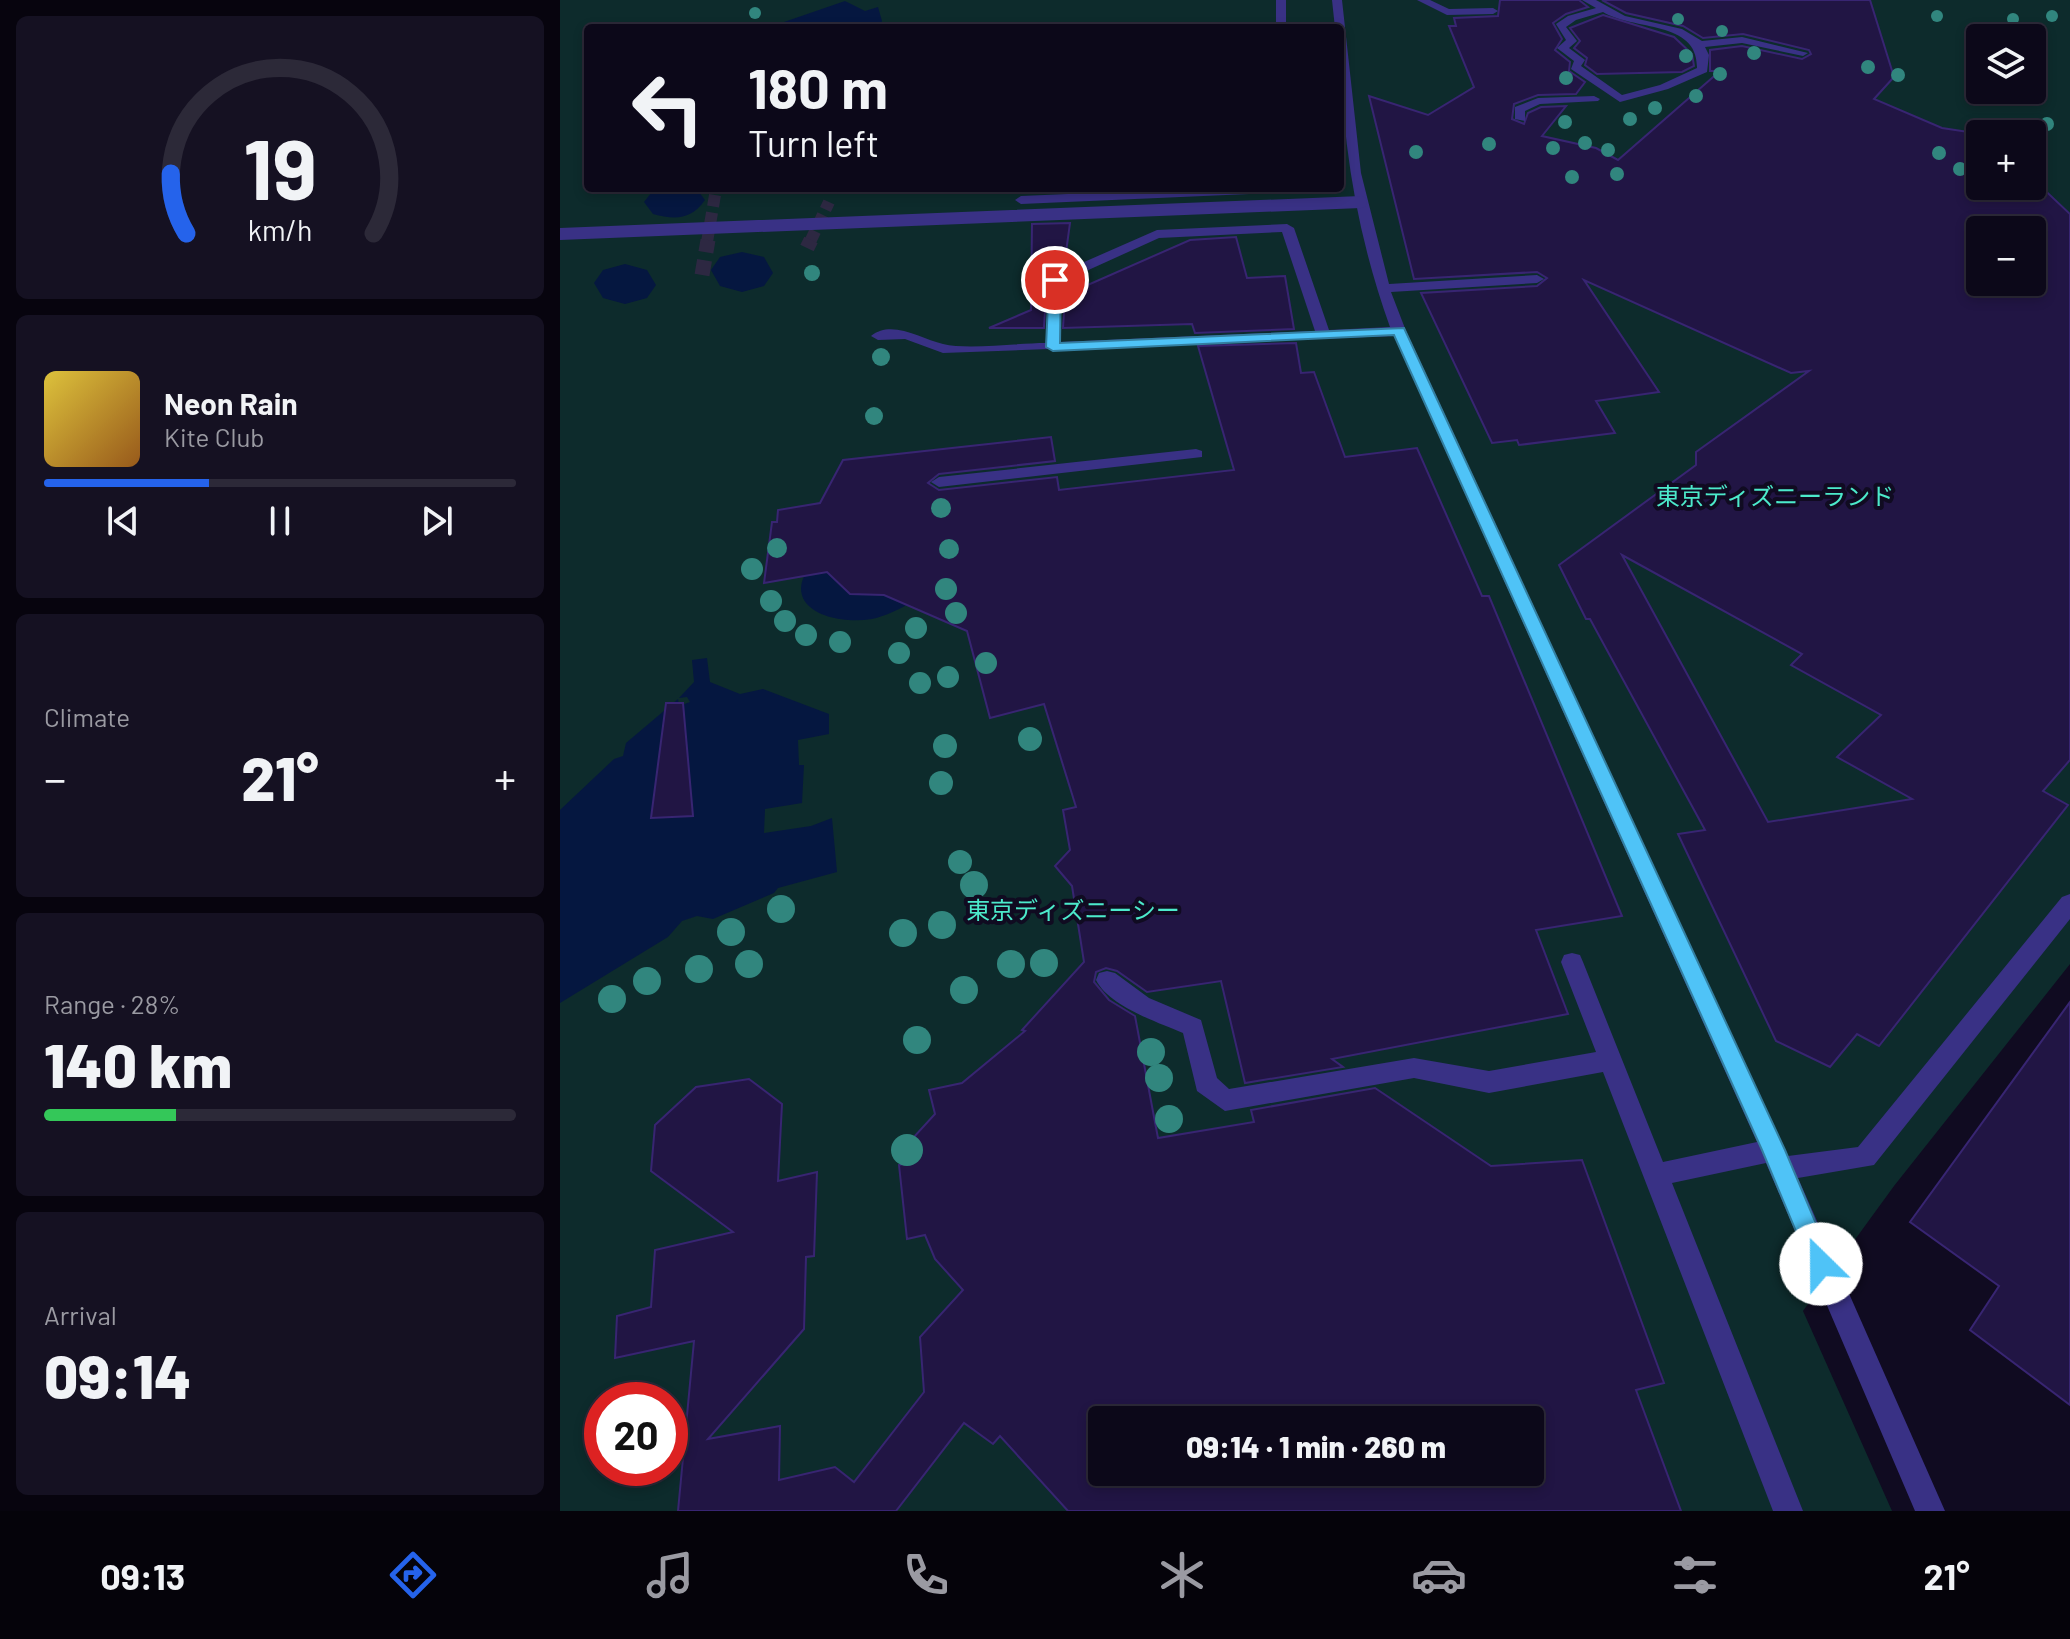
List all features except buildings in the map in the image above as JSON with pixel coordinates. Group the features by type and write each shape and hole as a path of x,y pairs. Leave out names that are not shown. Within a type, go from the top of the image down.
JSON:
{"street":[{"path":"1281,0 1281,24"},
{"path":"1337,0 1339,24"},
{"path":"1422,0 1447,12 1493,11"},
{"path":"1587,0 1607,8 1629,20 1683,30 1698,45 1705,60 1703,70 1664,87 1620,99 1575,67 1580,60 1562,48 1572,41 1560,26 1572,18 1607,8"},
{"path":"1698,45 1750,41 1803,53"},
{"path":"1344,84 1353,191 1399,331 1777,1160 1930,1511"},
{"path":"1521,119 1519,109 1530,103 1594,99"},
{"path":"1021,200 1197,192"},
{"path":"560,234 1335,192"},
{"path":"1053,347 1055,280 1157,234 1273,228 1287,228 1323,334"},
{"path":"1383,288 1537,279"},
{"path":"878,336 907,335 943,349 1399,331"},
{"path":"939,482 1196,454"},
{"path":"1656,1175 1777,1160 1865,1157 2070,903"},
{"path":"1572,962 1788,1511"},
{"path":"1107,980 1141,1005 1193,1027 1206,1084 1225,1100 1414,1068 1489,1082 1611,1060"}],"green space":[{"name":"東京ディズニーシー","path":"560,0 2070,0 2070,964 1894,1186 1803,1311 1892,1511 560,1511"}],"water":[{"path":"845,1 865,11 878,7 882,21 880,24 784,22"},
{"path":"816,559 913,602 872,619 840,619 825,615 812,609 804,600 801,589 805,575"},
{"path":"707,658 710,682 740,694 763,689 829,714 829,734 798,740 799,765 804,765 802,803 765,809 764,833 811,826 832,818 837,872 778,888 774,893 713,919 697,916 682,921 668,937 560,1003 560,810 614,759 623,756 626,743 678,699 679,706 690,702 687,697 679,698 694,682 692,660"}],"tunnel":[{"path":"707,242 715,195"},
{"path":"810,242 829,202"},
{"path":"702,275 708,240"},
{"path":"807,248 810,242"}],"route":[{"path":"1055,280 1053,347 1399,331 1773,1150 1821,1264"}],"park label":[{"name":"東京ディズニーランド","path":"1775,495"}]}
